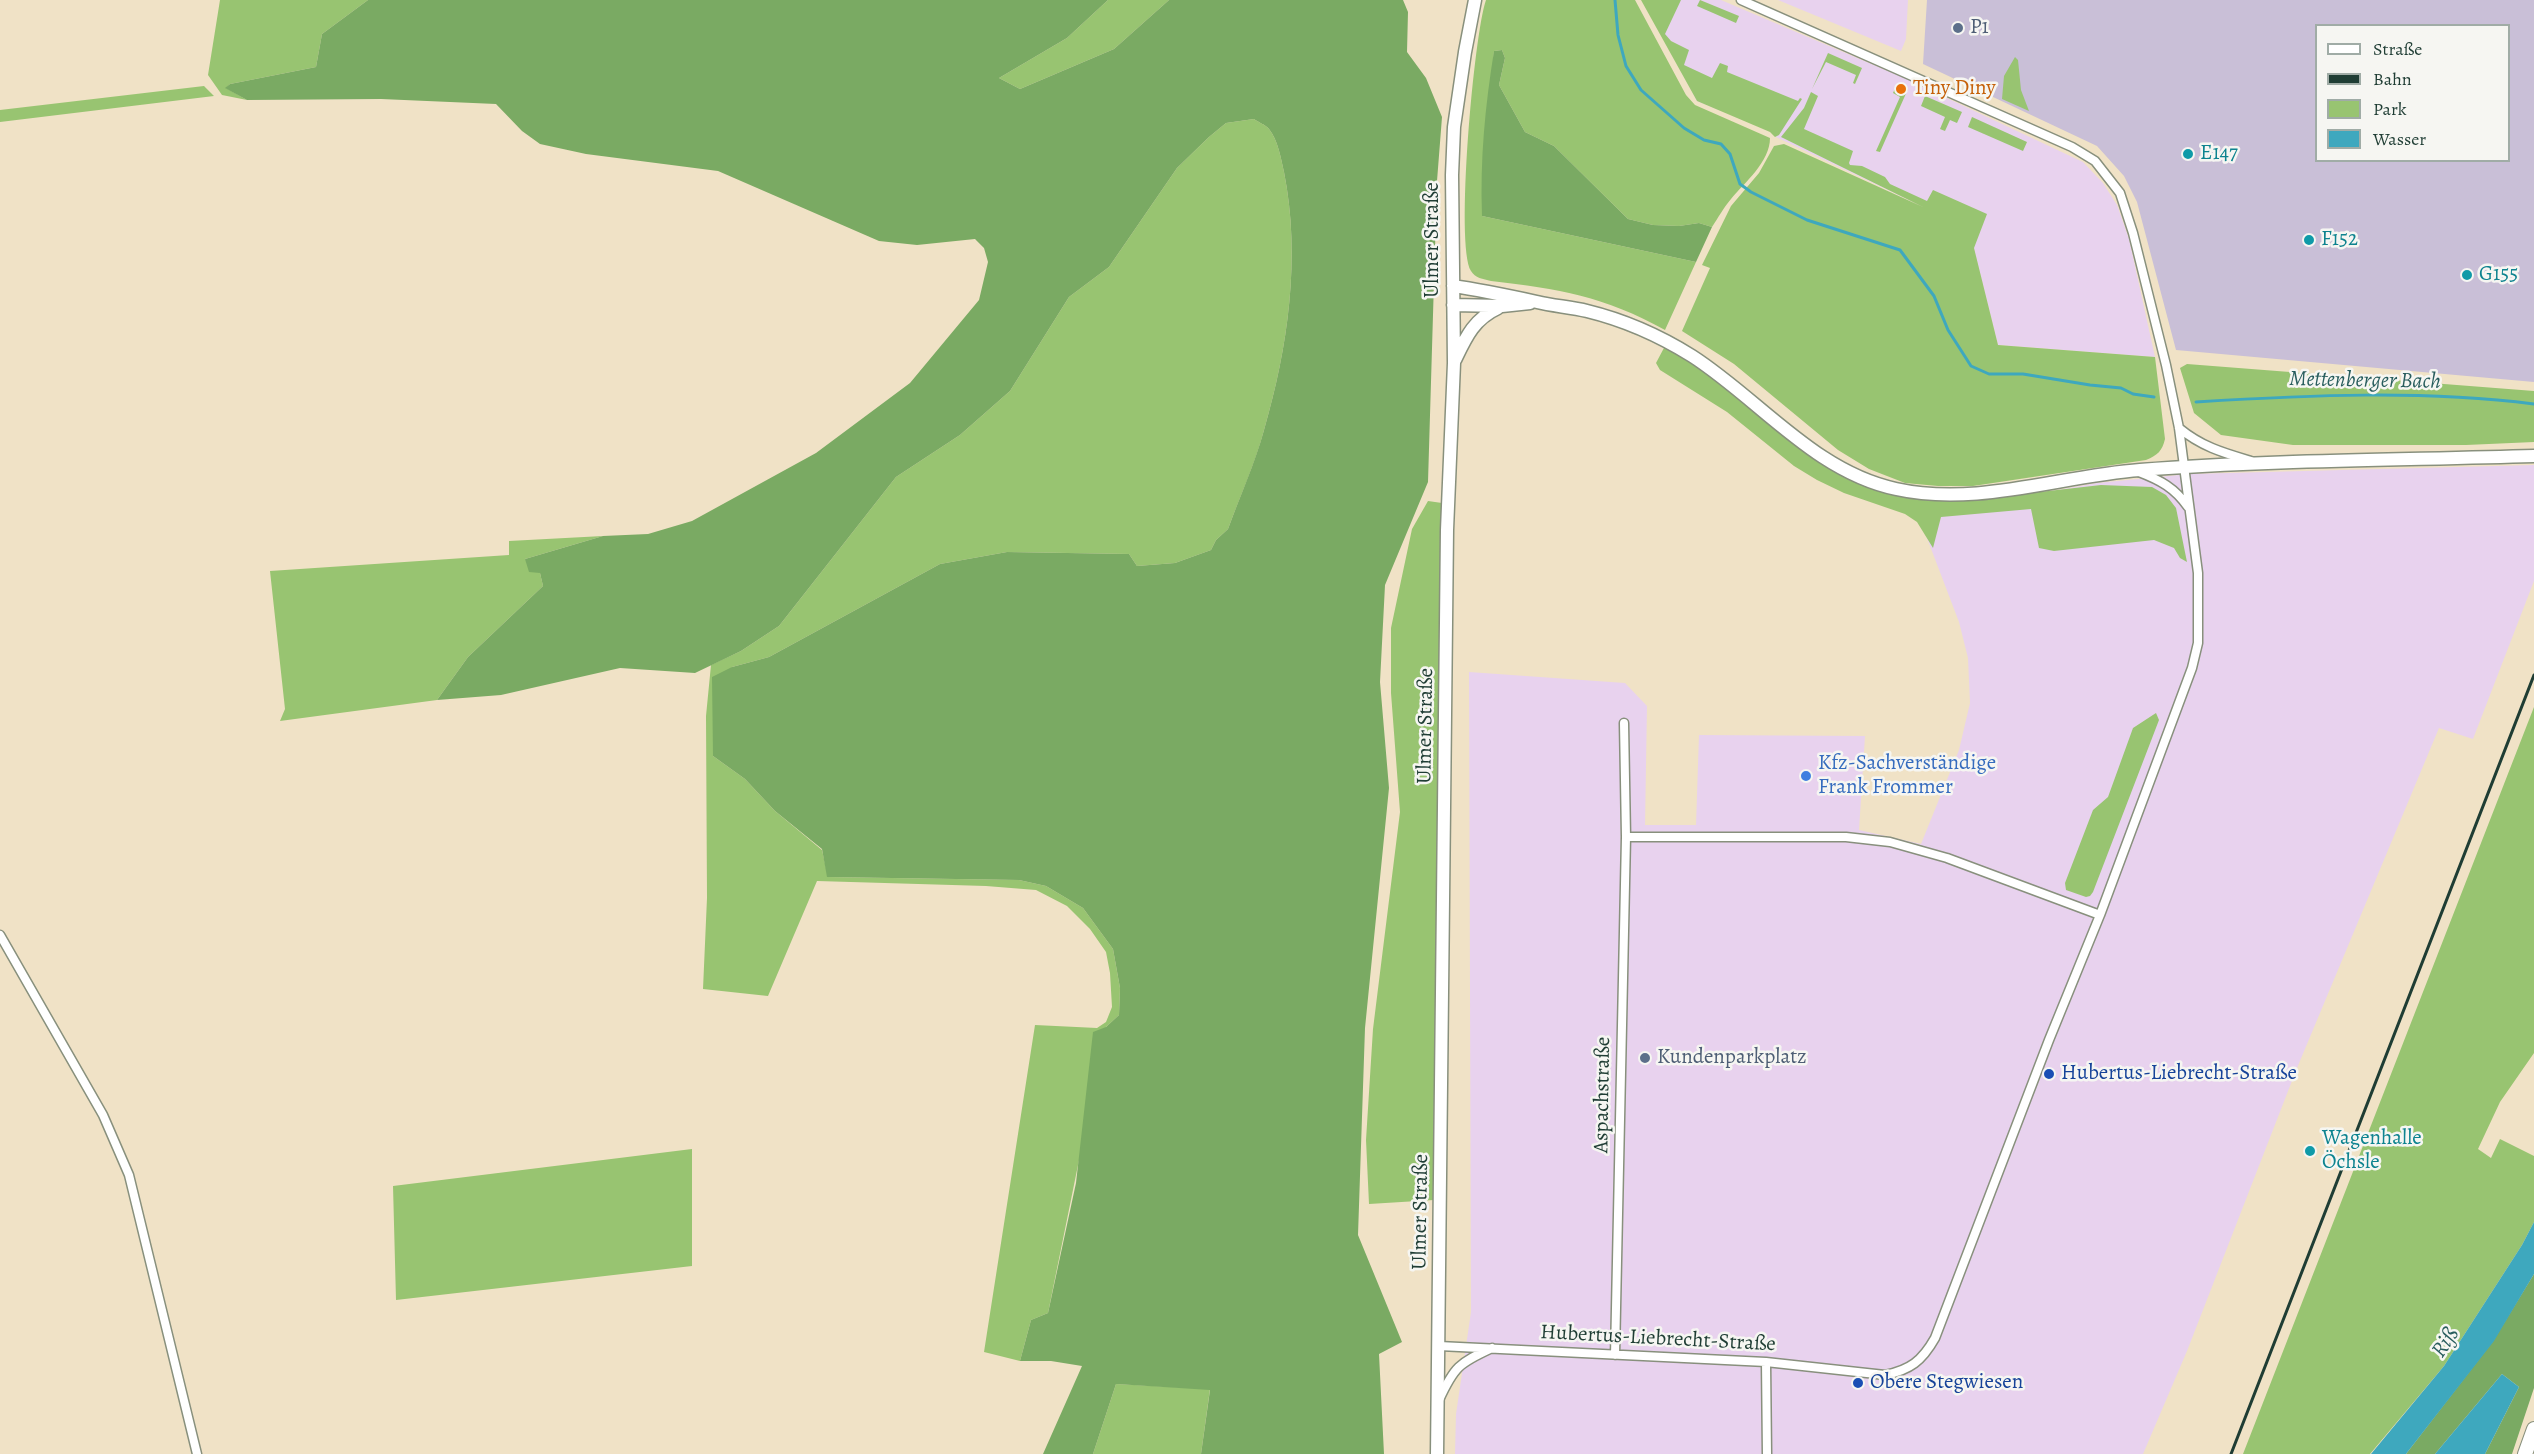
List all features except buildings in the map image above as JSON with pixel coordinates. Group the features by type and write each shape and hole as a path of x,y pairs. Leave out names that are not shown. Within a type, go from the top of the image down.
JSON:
{"main road":[{"name":"Ulmer Straße","path":"1437,1454 1447,530 1454,363 1452,175 1454,127 1475,0"},
{"path":"1453,286 1586,310 1620,320 1650,333 1691,356 1732,385 1821,456 1845,470 1895,489 1932,494 1966,495 2136,470 2534,456"},
{"path":"1453,305 1502,306 1538,302"},
{"path":"1454,363 1469,330 1483,315 1502,306"},
{"path":"2525,1454 2534,1429"}],"street":[{"name":"Hubertus-Liebrecht-Straße","path":"1438,1346 1766,1362 1885,1375 1903,1371 1918,1363 1926,1355 1935,1338 2049,1040 2100,915 2192,668 2198,643 2198,573 2179,428 2133,233 2120,193 2095,161 2072,147 1741,0"},
{"path":"2179,428 2197,442 2214,451 2263,464"},
{"path":"2136,470 2162,480 2180,495 2190,511"},
{"name":"Aspachstraße","path":"1616,1355 1626,837 1624,723"},
{"path":"1626,837 1846,837 1890,842 1947,858 2100,915"},
{"path":"0,935 103,1115 129,1175 197,1454"},
{"name":"Hubertus-Liebrecht-Straße","path":"1438,1403 1456,1369 1465,1361 1493,1348"},
{"path":"1766,1362 1767,1454"}],"shaded area":[{"path":"1643,0 1721,0 1902,77 2083,162 2103,183 2117,205 2129,239 2155,357 1998,345 1970,233 1951,220 1776,137 1771,131 1697,101"},
{"path":"1778,0 1908,0 1906,39 1901,51"},
{"path":"1927,0 2534,0 2534,382 2176,350 2137,202 2124,176 2097,146 1923,64"},
{"path":"2534,465 2534,581 2473,739 2439,728 2297,1068 2187,1351 2143,1454 1455,1454 1456,1414 1471,1312 1469,672 1625,683 1647,706 1645,825 1696,825 1699,735 1865,736 1859,830 1921,844 1959,750 1970,703 1968,658 1959,622 1914,504 1995,501 2097,483 2189,474"}],"green space":[{"path":"220,0 368,0 322,34 316,67 230,84 226,88 247,100 222,95 208,75"},
{"path":"368,0 1108,0 1067,38 999,78 1020,89 1114,49 1169,0 1403,0 1408,12 1407,52 1426,78 1442,117 1437,181 1428,482 1385,585 1380,682 1389,788 1365,1028 1358,1235 1402,1342 1379,1354 1384,1454 1201,1454 1210,1390 1116,1384 1093,1454 1043,1454 1082,1366 1051,1361 1020,1361 1031,1320 1048,1313 1076,1183 1093,1032 1106,1027 1119,1015 1120,988 1113,949 1083,908 1046,886 1019,880 827,877 822,849 775,811 745,779 713,756 712,677 732,667 769,657 940,564 1007,552 1129,554 1137,566 1175,563 1211,550 1216,540 1228,529 1256,455 1280,367 1285,335 1291,269 1289,204 1280,156 1269,129 1254,119 1226,123 1177,168 1109,267 1069,297 1010,391 960,435 896,477 779,626 741,651 695,673 620,668 501,695 437,700 468,657 543,586 540,573 529,572 525,559 603,536 648,534 692,521 816,453 910,383 979,300 988,262 984,248 975,239 917,245 879,241 718,171 586,154 540,144 522,131 496,104 381,99 247,100 225,88 230,84 316,67 322,34"},
{"path":"1108,0 1169,0 1114,49 1020,89 999,78 1067,38"},
{"path":"1486,0 1635,0 1686,95 1695,105 1770,138 1769,147 1761,163 1728,202 1712,227 1699,223 1679,226 1653,225 1628,219 1554,146 1525,132 1499,85 1505,58 1502,50 1494,51 1482,216 1696,262 1665,330 1643,318 1601,302 1560,291 1482,279 1471,271 1465,222 1468,138 1476,53"},
{"path":"1641,0 1681,0 1665,34 1671,41 1689,50 1684,65 1712,78 1720,63 1728,66 1727,72 1798,101 1802,99 1779,135 1775,137 1770,132 1697,101"},
{"path":"1700,0 1739,16 1736,23 1697,6"},
{"path":"1502,50 1505,58 1499,85 1525,132 1554,146 1628,219 1653,225 1679,226 1699,223 1712,227 1696,262 1482,216 1484,133 1488,92 1494,51"},
{"path":"1828,53 1862,68 1855,84 1853,83 1856,75 1826,62 1812,89"},
{"path":"2015,57 2018,60 2021,90 2029,111 2002,99 2004,76"},
{"path":"1897,84 1908,89 1880,152 1876,151 1900,97 1893,93"},
{"path":"204,86 214,96 0,122 0,110"},
{"path":"1811,92 1818,96 1804,129 1853,151 1850,165 1862,166 1885,177 1890,184 1927,201 1933,190 1987,214 1974,248 1998,345 2155,357 2165,439 2159,452 2146,460 1973,486 1905,483 1869,469 1838,450 1734,364 1682,331 1710,268 1702,265 1731,206 1759,173 1774,146 1784,144 1923,207 1781,137 1804,108"},
{"path":"1925,96 1962,112 1957,123 1950,120 1945,131 1940,129 1945,117 1921,106"},
{"path":"1972,117 2027,142 2023,151 1968,127"},
{"path":"1254,119 1266,126 1272,133 1284,172 1291,237 1289,302 1280,367 1260,443 1228,529 1216,540 1211,550 1175,563 1137,566 1129,554 1007,552 940,564 769,657 732,667 713,756 745,779 775,811 822,850 828,877 1019,880 1046,886 1083,908 1113,949 1120,988 1119,1015 1106,1027 1048,1313 1031,1320 1020,1361 984,1352 1035,1025 1097,1028 1106,1022 1112,1007 1106,952 1090,929 1067,906 1036,890 986,886 817,881 768,996 703,989 707,898 706,716 711,665 741,651 779,626 896,477 960,435 1010,391 1069,297 1109,267 1177,168 1226,123"},
{"path":"1665,346 1691,360 1831,469 1949,500 1978,499 2101,485 2152,487 2166,495 2176,508 2187,562 2180,558 2174,548 2154,540 2054,551 2039,548 2031,509 1941,517 1933,548 1917,522 1905,514 1844,493 1817,480 1794,466 1727,412 1660,370 1656,363"},
{"path":"2187,364 2534,391 2534,442 2466,445 2293,445 2221,435 2194,413 2180,368"},
{"path":"1428,501 1442,503 1434,1200 1369,1204 1366,1140 1373,1029 1400,812 1391,693 1391,628 1412,529"},
{"path":"603,536 525,559 540,573 543,586 468,657 437,700 280,721 285,709 270,571 509,555 509,541"},
{"path":"2534,707 2534,1053 2500,1102 2478,1149 2491,1158 2500,1139 2534,1156 2534,1222 2522,1245 2444,1366 2370,1454 2243,1454"},
{"path":"2156,713 2159,720 2093,892 2086,897 2066,890 2065,883 2093,810 2108,797 2133,728"},
{"path":"692,1149 692,1266 396,1300 393,1186"},
{"path":"2534,1274 2534,1388 2512,1454 2485,1454 2519,1387 2502,1374 2435,1454 2406,1454 2493,1341"},
{"path":"1116,1384 1210,1389 1201,1454 1093,1454"}],"water":[{"path":"2534,1222 2534,1274 2494,1341 2406,1454 2371,1454 2444,1366 2522,1245"},
{"path":"2502,1374 2519,1387 2485,1454 2435,1454"}],"waterway":[{"name":"Mettenberger Bach","path":"1615,0 1618,35 1626,66 1641,90 1684,128 1704,140 1721,144 1730,154 1740,184 1751,192 1807,220 1900,250 1934,296 1948,330 1971,366 1989,374 2023,374 2121,388 2133,394 2154,397"},
{"name":"Mettenberger Bach","path":"2196,402 2280,397 2407,395 2534,404"}],"railway":[{"path":"2231,1454 2534,675"}],"place":[{"name":"P1","path":"1958,28"},
{"name":"Tiny Diny","path":"1901,89"},
{"name":"E147","path":"2188,154"},
{"name":"F152","path":"2309,240"},
{"name":"G155","path":"2467,275"},
{"name":"Kfz-Sachverständige Frank Frommer","path":"1806,776"},
{"name":"Kundenparkplatz","path":"1645,1058"},
{"name":"Hubertus-Liebrecht-Straße","path":"2049,1074"},
{"name":"Wagenhalle Öchsle","path":"2310,1151"},
{"name":"Obere Stegwiesen","path":"1858,1383"}],"water label":[{"name":"Riß","path":"2446,1343"}]}
